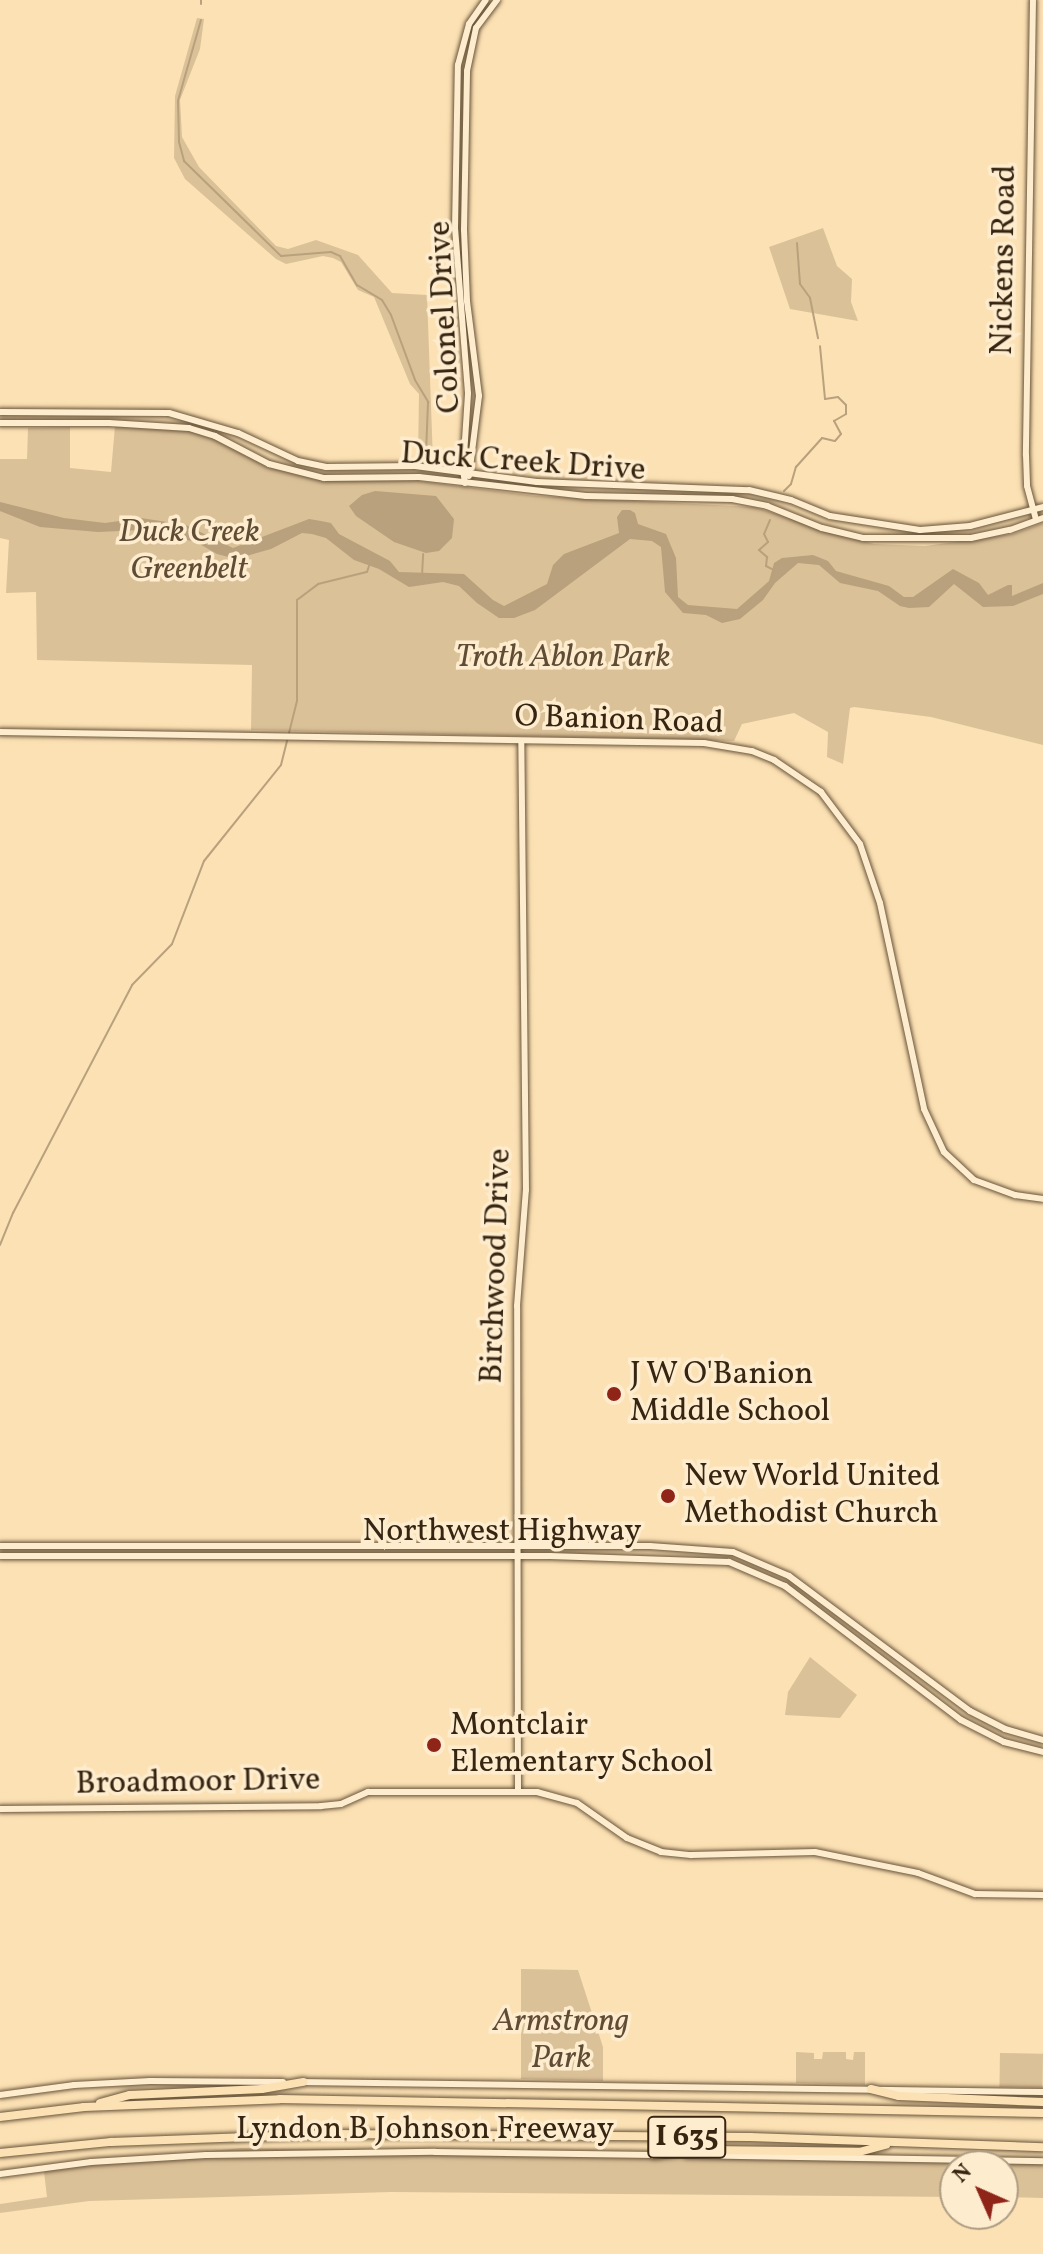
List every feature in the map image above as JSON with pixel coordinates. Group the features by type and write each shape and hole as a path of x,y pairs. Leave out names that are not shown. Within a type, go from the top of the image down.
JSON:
{"highway":[{"path":"84,2107 130,2095 262,2089 303,2082"},
{"path":"871,2089 899,2096 1043,2102"},
{"name":"Lyndon B Johnson Freeway","path":"0,2117 84,2107 250,2100 489,2101 1043,2113"},
{"name":"Lyndon B Johnson Freeway","path":"0,2153 111,2142 331,2134 750,2137 1043,2147"},
{"path":"654,2155 691,2150 859,2152 899,2142"}],"main road":[{"name":"Colonel Drive","path":"465,483 463,471 468,401 455,229 458,65 469,24 486,0"},
{"name":"Colonel Drive","path":"465,483 472,472 479,396 467,301 464,230 467,71 476,28 497,0"},
{"name":"Nickens Road","path":"1033,0 1026,464 1027,486 1040,519"},
{"name":"Duck Creek Drive","path":"0,412 154,412 190,417 238,433 298,461 326,467 404,465 537,482 749,490 779,496 830,516 920,530 970,526 1043,507"},
{"path":"35,412 35,423"},
{"path":"109,412 109,423"},
{"name":"Duck Creek Drive","path":"0,423 109,423 189,428 215,436 269,464 324,478 419,477 586,496 732,499 767,506 822,528 863,538 971,538 1010,530 1040,519"},
{"name":"O Banion Road","path":"0,732 704,743 745,750 774,760 821,792 860,844 876,892 924,1109 932,1131 951,1161 974,1180 1015,1195 1043,1199"},
{"name":"Birchwood Drive","path":"518,1792 517,1306 526,1190 521,741"},
{"path":"32,1545 32,1556"},
{"name":"Northwest Highway","path":"0,1546 706,1548 754,1558 803,1586 970,1711 1005,1729 1043,1740"},
{"name":"Northwest Highway","path":"0,1556 701,1558 750,1568 796,1594 961,1720 1004,1742 1043,1752"},
{"name":"Broadmoor Drive","path":"0,1809 321,1806 341,1804 368,1792 550,1794 595,1812 627,1838 661,1852 691,1855 815,1852 918,1873 975,1894 1043,1895"},
{"name":"Lyndon B Johnson Freeway","path":"0,2095 74,2085 150,2081 1043,2092"},
{"name":"Lyndon B Johnson Freeway","path":"0,2174 91,2162 206,2155 435,2152 1043,2161"}],"green space":[{"path":"197,18 204,19 200,49 180,100 182,137 199,167 276,246 288,249 316,240 358,255 392,293 427,295 433,461 418,459 419,394 410,384 374,297 358,290 341,262 333,258 323,256 286,264 276,259 185,179 174,158 175,96"},
{"path":"823,228 837,266 852,279 851,302 858,321 790,309 769,247"},
{"name":"Duck Creek Greenbelt","path":"115,426 181,429 213,437 268,465 322,480 419,481 536,496 754,507 874,544 925,546 1013,534 1043,523 1043,745 931,717 854,707 850,708 843,764 827,757 828,732 794,713 742,724 734,741 251,730 252,665 37,660 36,592 6,593 9,540 0,538 0,459 27,459 28,428 70,427 70,468 111,472"},
{"path":"810,1657 857,1695 840,1718 785,1715 788,1692"},
{"name":"Armstrong Park","path":"521,1969 578,1970 603,2047 603,2081 521,2079"},
{"path":"796,2052 814,2053 814,2059 822,2059 823,2052 846,2052 846,2059 853,2060 854,2052 865,2052 865,2085 796,2083"},
{"path":"1000,2053 1043,2054 1042,2088 999,2087"},
{"path":"241,2148 939,2158 939,2197 391,2192 89,2201 0,2213 0,2204 47,2197 44,2172 56,2167"},
{"path":"1019,2159 1043,2159 1043,2198 1019,2197"}],"shaded area":[{"path":"375,491 436,496 454,519 452,538 439,551 426,553 394,542 356,516 349,506 362,495"},
{"path":"0,502 64,518 105,523 141,518 186,525 233,548 309,519 331,523 339,534 390,561 399,572 464,574 504,606 547,584 553,565 564,554 619,533 617,517 622,510 635,513 638,524 666,534 676,558 678,597 688,605 737,609 769,581 774,563 782,558 813,555 828,561 836,571 889,586 904,597 913,597 953,569 979,583 988,595 1012,585 1012,596 1043,583 1043,594 1013,606 983,607 954,584 929,607 909,608 900,606 878,591 840,583 819,565 798,563 740,619 722,623 706,615 683,613 665,592 661,547 652,541 630,539 535,610 514,618 499,618 459,586 443,582 409,587 379,569 354,560 326,538 312,534 302,533 271,549 236,559 217,554 196,542 142,530 98,532 40,527 0,511"}],"waterway":[{"path":"201,20 178,101 179,142 184,161 281,256 331,252 340,256 357,285 382,300 391,315 415,380 428,402 426,454"},
{"path":"797,243 800,284 810,298 818,338"},
{"path":"784,491 791,484 796,467 822,438 835,441 841,434 834,421 846,414 846,405 838,397 825,399 820,346"},
{"path":"770,520 764,534 768,542 759,550 767,557 766,566 774,570"},
{"path":"422,576 423,554"},
{"path":"0,1245 13,1213 132,985 172,944 204,861 281,765 297,701 297,600 318,584 367,572 370,563"}],"place":[{"name":"J W O'Banion Middle School","path":"614,1394"},
{"name":"New World United Methodist Church","path":"668,1496"},
{"name":"Montclair Elementary School","path":"434,1745"}],"park label":[{"name":"Troth Ablon Park","path":"563,658"}]}
